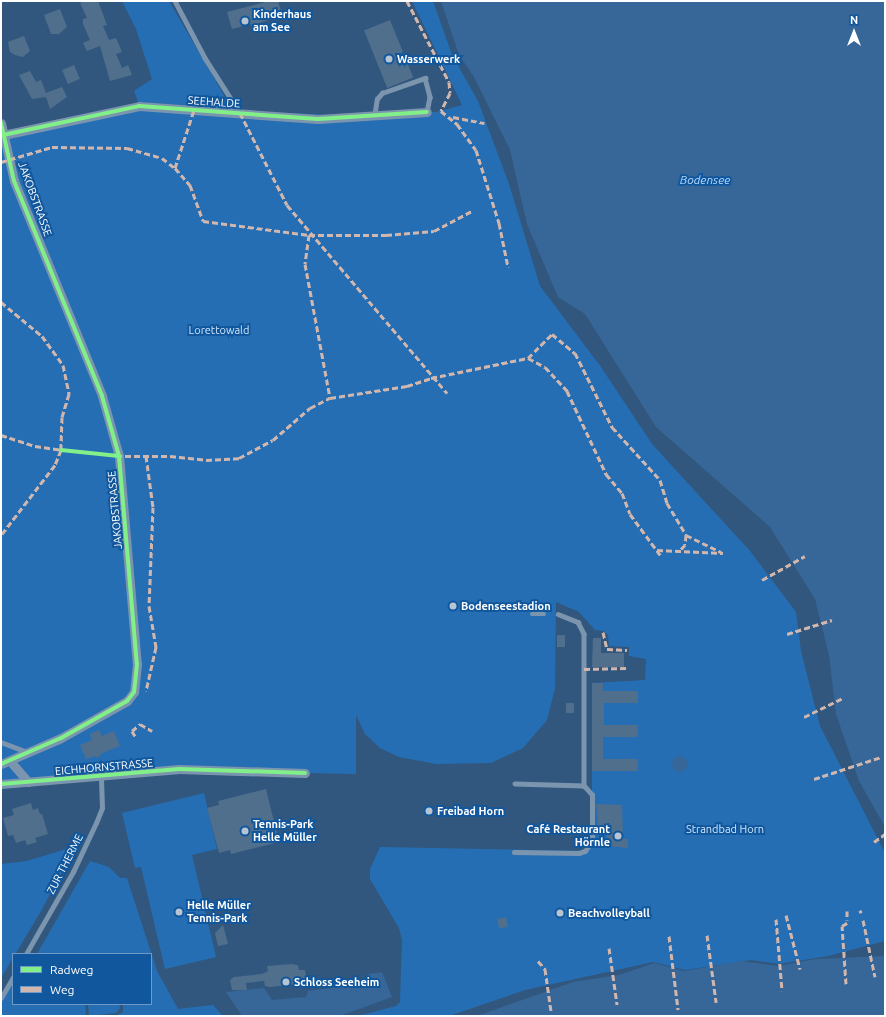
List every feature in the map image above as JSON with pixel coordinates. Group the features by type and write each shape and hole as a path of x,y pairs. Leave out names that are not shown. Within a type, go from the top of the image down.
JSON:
{"street":[{"name":"SEEHALDE","path":"3,135 139,106 318,119 427,112"},
{"name":"JAKOBSTRASSE","path":"1,122 14,181 102,396 119,456 137,640 136,682 134,692 127,701 29,752 5,762"},
{"path":"5,762 28,782"},
{"name":"EICHHORNSTRASSE","path":"1,784 101,778 179,769 305,773"}],"lane":[{"name":"SEEHALDE","path":"175,1 205,58 240,113"},
{"path":"374,116 377,99 382,93 425,78 430,97 427,112"},
{"path":"532,614 544,614"},
{"path":"514,852 579,853 588,847 592,841 592,795 584,786 584,634 578,622 558,614"},
{"path":"1,742 29,752"},
{"name":"ZUR THERME","path":"27,953 73,872 96,823 102,808 101,778"},
{"path":"515,784 584,786"},
{"path":"1,998 12,979"}],"green space":[{"path":"122,1 169,1 232,109 138,102 134,91 152,79 136,29"},
{"name":"Lorettowald","path":"412,1 433,1 452,55 478,101 509,184 540,286 601,367 652,444 750,551 796,612 801,651 820,726 885,853 885,941 828,956 779,964 751,960 685,970 653,962 525,990 449,1016 358,1016 396,1006 400,1002 402,940 399,928 370,879 370,869 380,847 585,851 592,841 592,683 645,680 646,659 629,656 629,647 609,646 608,635 603,631 595,630 579,612 556,602 555,688 547,720 523,748 491,763 436,764 399,757 380,748 365,734 356,715 356,774 163,770 1,782 1,134 139,106 374,117 436,112 462,105"},
{"name":"Helle Müller Tennis-Park","path":"204,793 217,849 192,855 216,957 165,969 141,867 135,868 122,813"},
{"path":"76,846 41,911 16,953 12,953 12,960 1,978 1,864 27,861"},
{"path":"90,861 109,867 120,878 127,878 151,953 38,953"},
{"path":"152,956 157,971 178,1009 213,1005 223,1016 116,1016 123,1012 123,1005 152,1005"},
{"path":"12,983 12,1005 85,1005 86,1016 1,1016 1,1003"},
{"path":"88,1005 119,1005 120,1008 116,1013 89,1016"}],"water":[{"name":"Bodensee","path":"441,1 885,1 885,827 859,781 836,714 829,655 815,599 770,527 656,427 585,314 558,297 527,224 510,150 474,77 459,55"},
{"path":"677,756 683,756 688,761 686,770 683,772 677,772 672,767 672,761"},
{"path":"885,956 885,1016 477,1016 573,982 619,975 654,963 684,971 741,961 778,966 816,959"},
{"path":"382,972 392,997 340,1016 242,1016 226,992 264,988 272,1000 306,997 308,991 368,983 368,974"}],"building":[{"path":"85,1 98,1 107,25 103,26 109,40 116,38 122,52 116,54 122,68 128,65 132,75 110,81 100,46 87,51 83,43 90,40 83,24 83,19 87,18 80,3"},
{"path":"270,1 278,1 282,15 251,26 251,24 232,29 227,12"},
{"path":"60,9 67,27 59,34 51,34 44,15"},
{"name":"Wasserwerk","path":"390,20 413,77 387,88 364,30"},
{"path":"24,36 30,51 23,57 10,52 8,42"},
{"path":"74,65 80,79 68,84 62,70"},
{"path":"30,71 36,82 41,80 46,93 62,87 67,97 50,109 46,97 32,99 19,75"},
{"path":"557,635 565,635 565,647 557,647"},
{"path":"593,638 601,638 601,653 624,653 624,667 592,667"},
{"path":"592,683 603,683 603,691 638,691 638,703 604,703 604,725 638,725 638,737 603,737 603,759 638,759 638,771 592,771"},
{"path":"566,703 574,703 574,713 566,713"},
{"path":"99,730 102,736 114,731 120,746 102,753 98,758 95,756 86,759 80,745 92,740 90,734"},
{"name":"Tennis-Park Helle Müller","path":"266,789 279,842 231,854 230,850 219,853 207,808 219,805 218,801"},
{"path":"31,803 33,810 38,808 40,814 42,814 48,834 35,838 37,842 27,845 25,840 16,843 13,835 8,836 3,818 14,815 12,809"},
{"path":"596,804 622,805 623,839 628,839 628,848 607,846 607,832 599,832"},
{"path":"506,917 508,927 499,929 497,919"},
{"path":"223,925 228,944 218,946 215,933"},
{"name":"Schloss Seeheim","path":"291,964 298,965 299,970 305,970 307,983 270,987 265,986 264,981 246,983 247,990 232,990 230,980 234,977 262,974 268,971 267,966"}],"marked path":[{"path":"407,1 449,82 450,93 441,111"},
{"path":"175,168 194,110"},
{"path":"441,111 457,124 476,150 499,223 508,267"},
{"path":"240,113 287,205 447,393"},
{"path":"453,117 484,123"},
{"path":"1,162 52,147 127,148 162,158 175,168 190,185 203,221 309,235 386,235 434,231 472,211"},
{"path":"309,235 305,264 330,398"},
{"path":"1,302 42,336 63,365 69,394 62,417 61,450 55,465 1,535"},
{"path":"116,456 170,456 206,460 239,458 273,440 310,408 330,398 407,386 431,378 528,358 552,334 575,353 612,427 660,480 667,503 686,535 685,545 680,550"},
{"path":"528,358 545,367 567,391 606,474 622,493 630,514 661,556"},
{"path":"1,435 35,446 65,450"},
{"path":"146,456 153,507 149,606 156,647 146,691"},
{"path":"686,535 721,552"},
{"path":"657,550 723,553"},
{"path":"762,580 805,556"},
{"path":"787,634 832,620"},
{"path":"603,632 607,649 627,650"},
{"path":"584,669 627,668"},
{"path":"804,717 843,698"},
{"path":"135,736 132,731 140,724 152,731"},
{"path":"814,779 881,757"},
{"path":"874,842 885,834"},
{"path":"847,911 847,920"},
{"path":"786,915 800,969"},
{"path":"776,919 782,991"},
{"path":"863,920 875,977"},
{"path":"846,984 842,926 847,923"},
{"path":"707,935 716,1002"},
{"path":"669,936 678,1009"},
{"path":"609,948 617,1004"},
{"path":"538,961 545,969 551,1011"}],"cycle path":[{"path":"3,135 139,106 318,119 427,112"},
{"path":"1,123 14,181 102,396 119,456 137,664 134,692 127,701 61,738 1,764"},
{"path":"61,450 119,456"},
{"path":"1,784 179,769 305,773"}],"place":[{"name":"Kinderhaus am See","path":"245,21"},
{"name":"Wasserwerk","path":"389,59"},
{"name":"Bodenseestadion","path":"453,606"},
{"name":"Freibad Horn","path":"429,811"},
{"name":"Tennis-Park Helle Müller","path":"245,831"},
{"name":"Café Restaurant Hörnle","path":"618,836"},
{"name":"Helle Müller Tennis-Park","path":"179,912"},
{"name":"Beachvolleyball","path":"560,913"},
{"name":"Schloss Seeheim","path":"286,982"}],"park label":[{"name":"Strandbad Horn","path":"725,829"}]}
